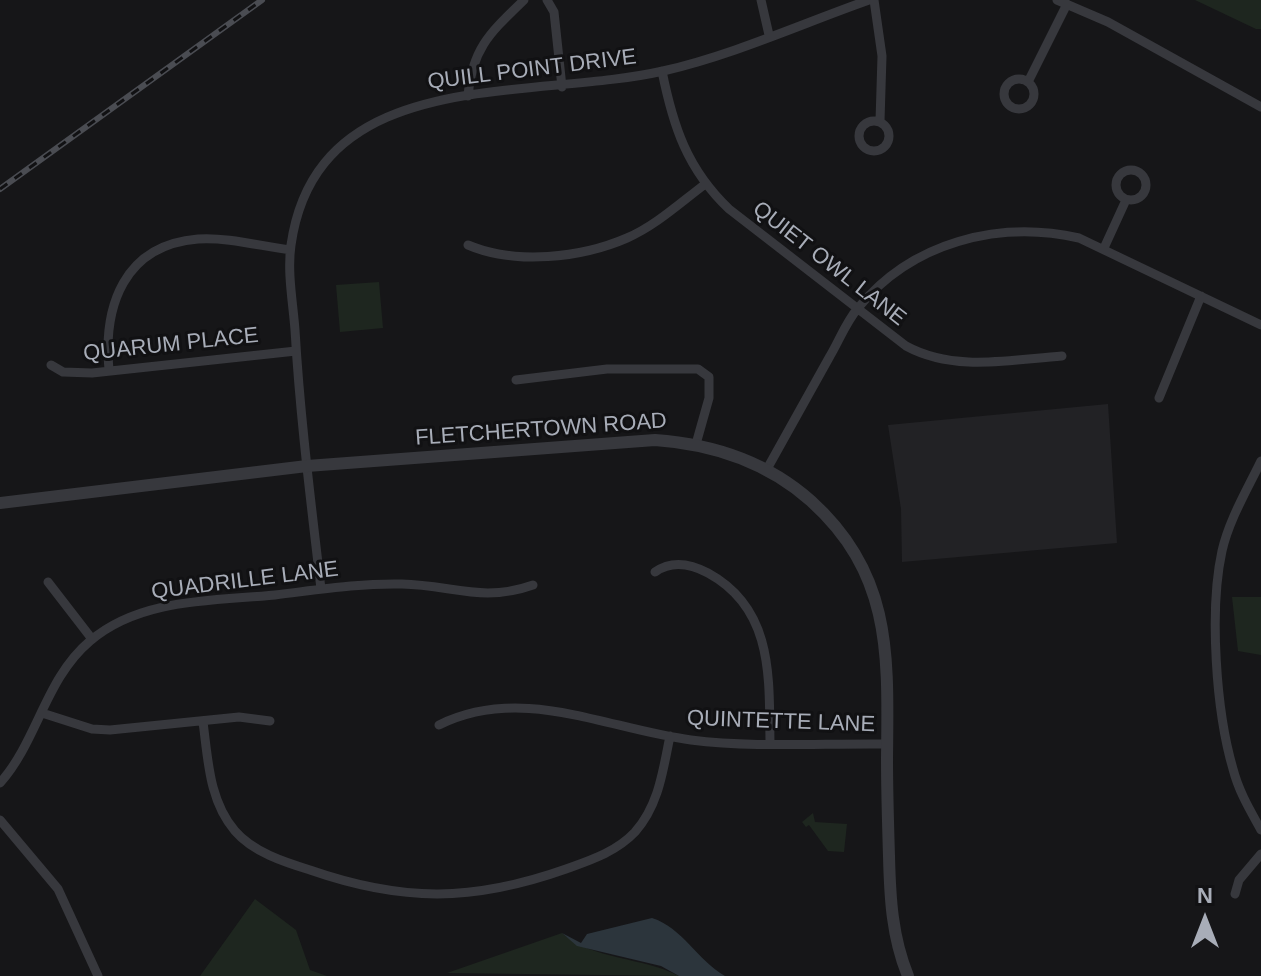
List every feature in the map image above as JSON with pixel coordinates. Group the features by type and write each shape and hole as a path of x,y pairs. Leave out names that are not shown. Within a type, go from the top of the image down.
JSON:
{"street":[{"path":"468,96 472,63 483,42 524,0"},
{"path":"547,0 554,12 562,87"},
{"path":"761,0 769,35"},
{"path":"871,0 882,56 880,121"},
{"name":"QUILL POINT DRIVE","path":"321,589 296,351 290,250 308,194 324,167 351,137 410,106 662,71 871,0"},
{"path":"1057,0 1108,22 1261,107"},
{"path":"1028,82 1067,4"},
{"name":"QUIET OWL LANE","path":"662,71 674,126 704,185 906,346 933,358 962,362 1062,356"},
{"path":"468,245 490,253 541,255 607,245 638,232 704,185"},
{"path":"1104,248 1126,200"},
{"path":"767,469 857,309 893,275 918,258 981,234 1047,231 1104,248 1261,325"},
{"path":"109,370 107,322 115,298 125,279 156,251 184,241 207,239 290,250"},
{"path":"1159,398 1201,296"},
{"name":"QUARUM PLACE","path":"51,365 73,374 296,351"},
{"path":"516,380 607,369 698,369 709,377 710,392 696,444"},
{"name":"FLETCHERTOWN ROAD","path":"0,503 307,466 628,441 696,444 767,469 828,517 869,579 887,645 891,911 908,976"},
{"path":"1261,461 1227,534 1216,581 1214,612 1229,756 1245,803 1261,830"},
{"path":"655,572 672,564 693,567 728,586 745,605 761,633 767,654 770,743"},
{"path":"48,582 92,639"},
{"name":"QUADRILLE LANE","path":"0,783 42,713 56,681 92,639 120,621 159,608 321,589 406,584 488,595 533,585"},
{"name":"QUINTETTE LANE","path":"439,725 472,713 541,709 582,714 670,736 770,743 888,744"},
{"path":"42,713 92,729 137,729 239,717 270,721"},
{"path":"203,722 214,794 229,824 245,841 283,860 353,886 432,896 527,882 619,846 651,809 670,736"},
{"path":"0,820 58,889 98,976"},
{"path":"1235,894 1239,880 1261,854"}],"shaded area":[{"path":"1195,0 1261,0 1261,29 1256,29"},
{"path":"379,282 383,328 340,332 336,285"},
{"path":"1108,404 1117,543 902,562 901,509 888,425"},
{"path":"1232,597 1261,597 1261,655 1238,651"},
{"path":"813,813 815,822 847,824 844,852 828,851 809,825 806,827 802,822"},
{"path":"255,899 296,930 310,970 327,976 200,976"},
{"path":"652,918 673,929 725,976 679,976 661,966 577,946 562,933 581,943 587,934"},
{"path":"562,933 588,948 679,976 447,973"}],"railway":[{"path":"0,189 262,0"}]}
